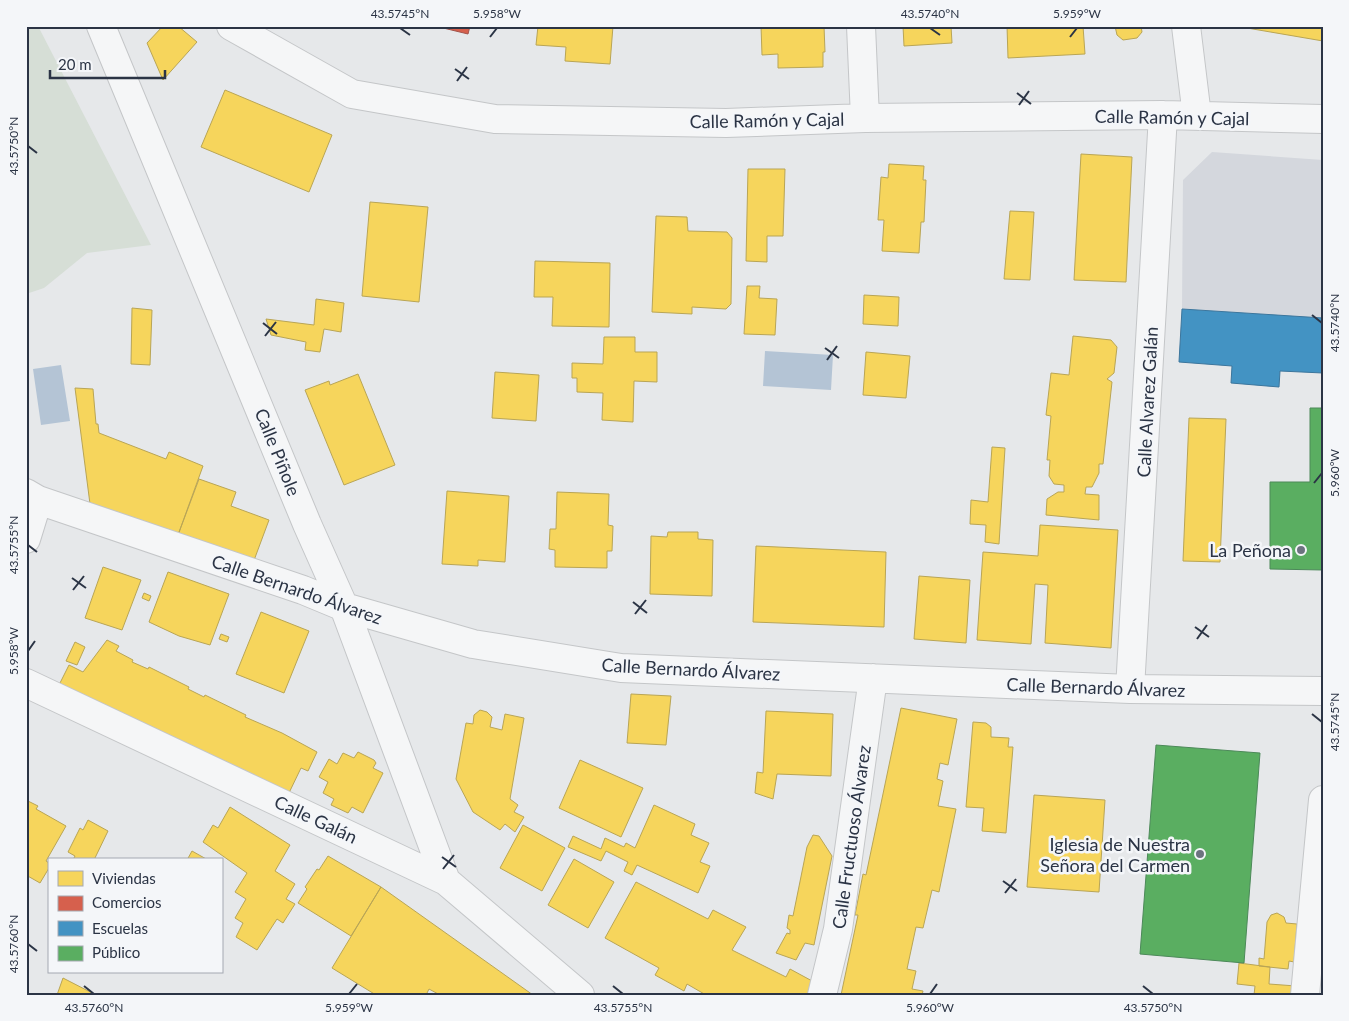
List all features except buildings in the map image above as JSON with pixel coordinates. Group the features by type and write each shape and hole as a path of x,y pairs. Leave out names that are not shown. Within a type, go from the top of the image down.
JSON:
{"street":[{"name":"Calle Piñole","path":"101,26 307,524 344,607 446,881"},
{"name":"Calle Ramón y Cajal","path":"231,26 352,94 495,119 726,123 865,118 1163,115 1323,119"},
{"path":"861,26 865,118"},
{"path":"1186,26 1198,116"},
{"name":"Calle Alvarez Galán","path":"1130,689 1163,115"},
{"name":"Calle Bernardo Álvarez","path":"32,497 303,590 344,607 473,644 621,668 1130,689 1323,691"},
{"path":"26,539 32,497"},
{"name":"Calle Fructuoso Álvarez","path":"822,995 838,929 873,678"},
{"name":"Calle Galán","path":"26,683 446,881 580,995"},
{"path":"1305,995 1323,800"}],"shaded area":[{"path":"26,26 38,26 151,245 87,253 44,288 26,294"},
{"path":"1212,152 1323,160 1323,373 1280,371 1279,387 1231,383 1232,366 1179,362 1182,309 1183,180"}],"water":[{"path":"765,351 833,355 831,390 763,386"},
{"path":"61,365 70,421 41,425 33,369"}],"place":[{"name":"La Peñona","path":"1301,550"},
{"name":"Iglesia de Nuestra Señora del Carmen","path":"1200,854"}]}
